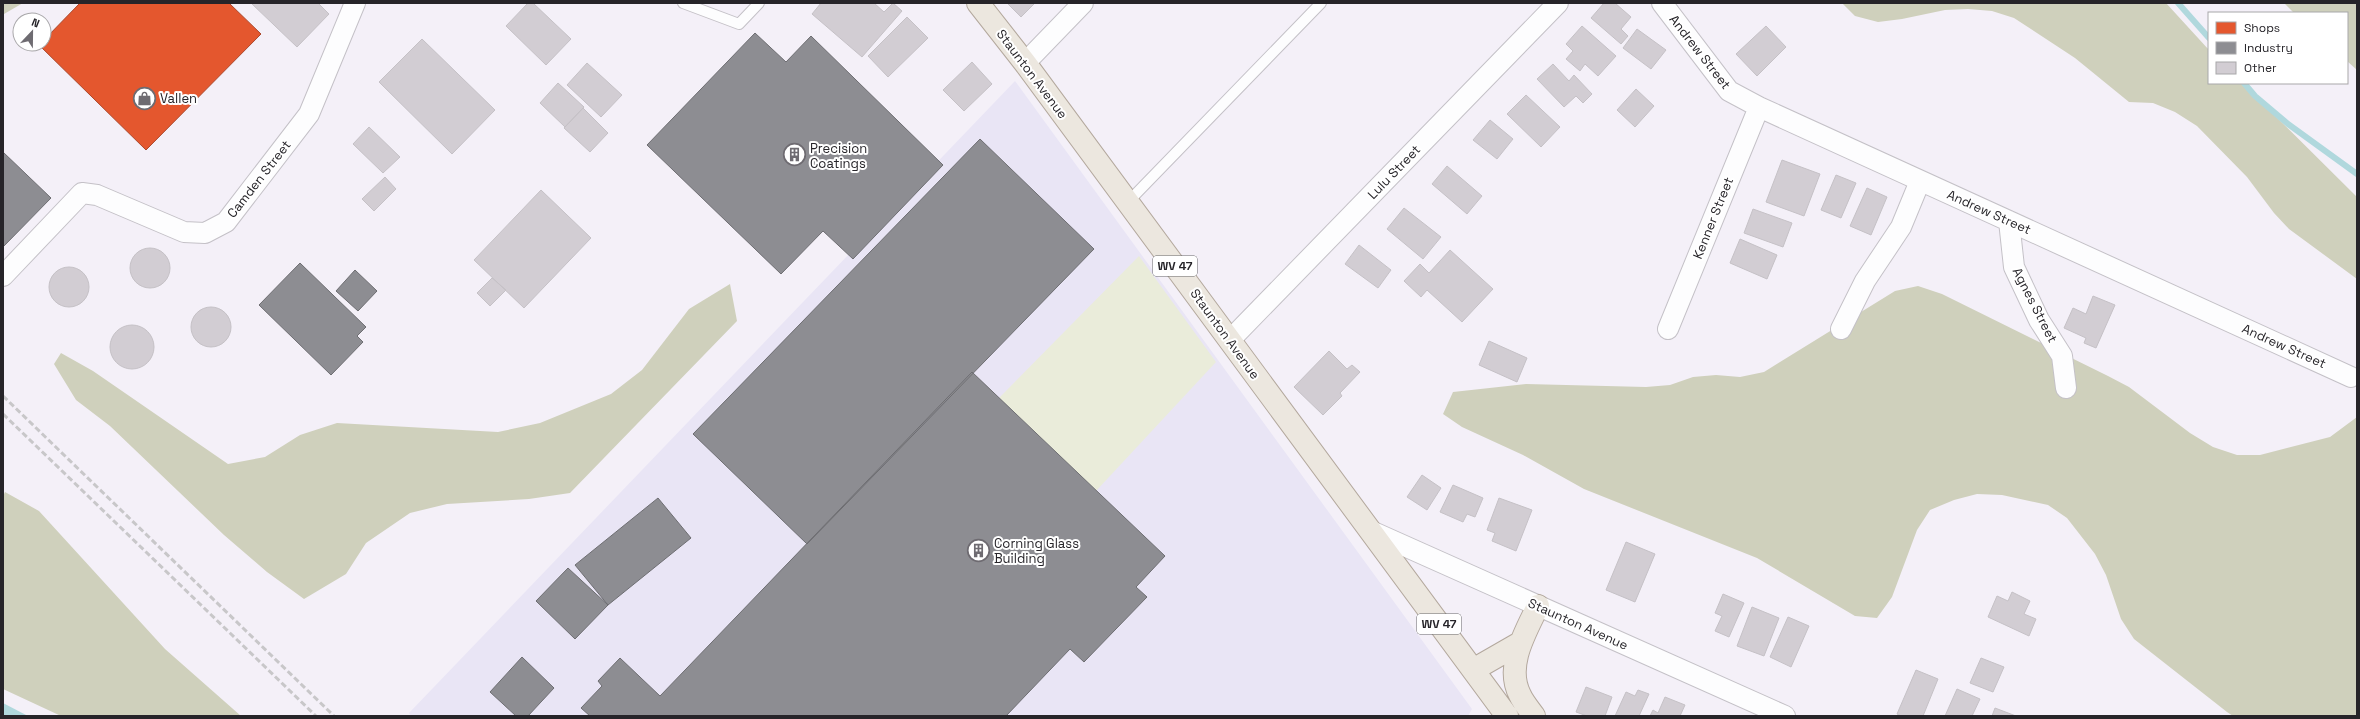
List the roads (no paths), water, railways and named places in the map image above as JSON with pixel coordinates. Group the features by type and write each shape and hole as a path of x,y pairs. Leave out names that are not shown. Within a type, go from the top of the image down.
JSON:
{"main road":[{"name":"Staunton Avenue","path":"978,3 1025,63 1473,670 1498,712"},
{"path":"1534,716 1520,695 1514,676 1520,643 1538,606"},
{"path":"1473,670 1520,643"}],"street":[{"name":"Camden Street","path":"3,276 82,193 97,195 184,232 205,232 226,222 309,114 355,3"},
{"path":"1025,63 1083,3"},
{"name":"Lulu Street","path":"1230,340 1558,3"},
{"name":"Andrew Street","path":"1662,3 1729,91 1759,107 2351,377"},
{"name":"Kenner Street","path":"1668,329 1759,107"},
{"path":"1841,329 1865,281 1901,227 1920,180"},
{"name":"Agnes Street","path":"2010,221 2014,267 2040,320 2062,356 2066,388"},
{"name":"Staunton Avenue","path":"1371,531 1785,716"}],"lane":[{"path":"683,3 739,24 759,3"},
{"path":"1128,202 1321,3"}],"water":[{"path":"3,703 28,716 3,716"}],"waterway":[{"path":"2178,3 2208,37"},
{"path":"2245,84 2255,96 2288,124 2357,174"}],"railway":[{"path":"3,396 334,716"},
{"path":"3,414 316,716"}],"place":[{"name":"Vallen","path":"145,98"},
{"name":"Precision Coatings","path":"795,155"},
{"name":"Corning Glass Building","path":"979,550"}]}
